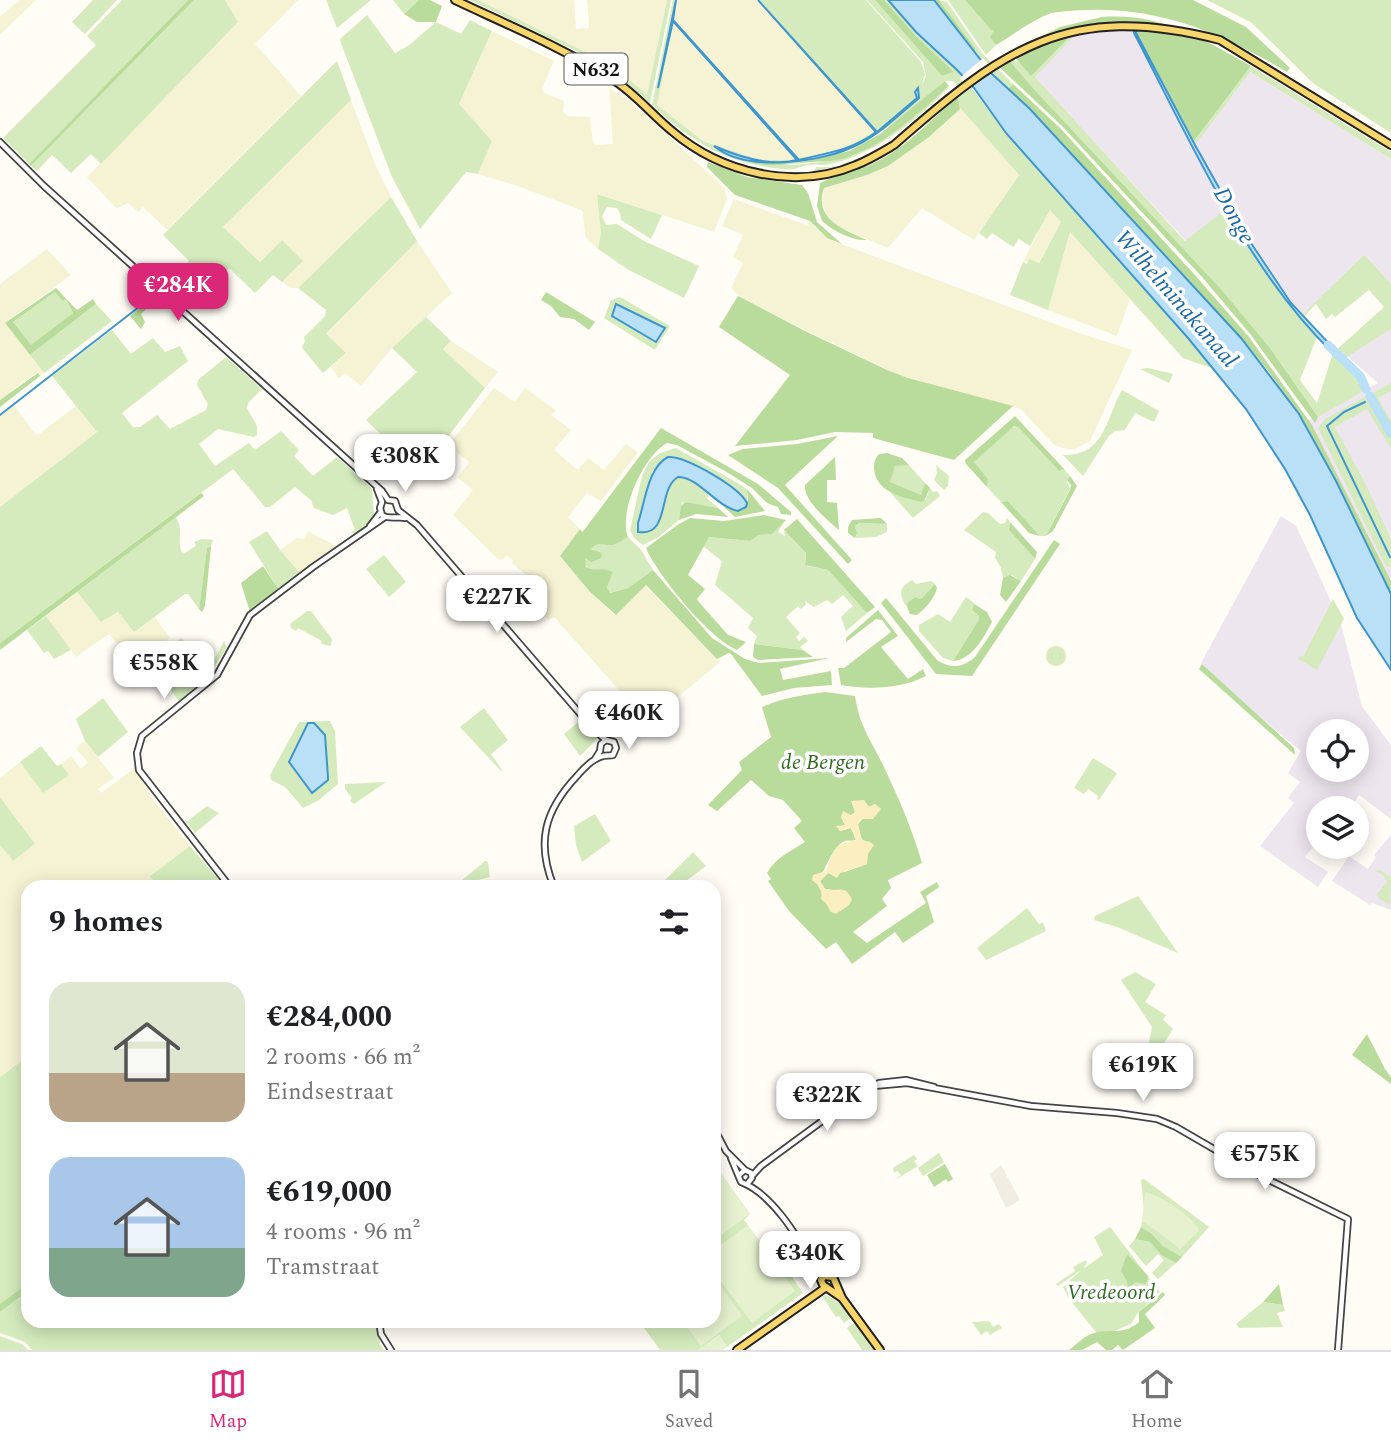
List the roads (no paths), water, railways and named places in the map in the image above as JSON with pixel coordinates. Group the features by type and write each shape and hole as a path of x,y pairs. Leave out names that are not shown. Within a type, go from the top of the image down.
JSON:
{"main road":[{"name":"N632","path":"455,0 592,67 627,89 671,131 720,162 755,173 780,177 810,176 855,166 894,145 995,55"},
{"path":"1191,25 1232,47 1391,145"},
{"path":"737,1350 826,1282 842,1298 880,1350"}],"street":[{"path":"0,142 44,186 375,485 385,501 382,515 370,527 250,615 217,675 142,736 138,747 139,770 225,880"},
{"path":"385,501 394,501 398,510 410,520 603,742 602,753 567,788 546,825 545,854 552,880"},
{"path":"394,517 398,510"},
{"path":"382,515 410,520"},
{"path":"602,753 611,756 616,748 614,742 603,742"},
{"path":"721,1140 732,1158 741,1182 874,1086 892,1081 1020,1105 1141,1115 1167,1123 1257,1174 1348,1219 1338,1350"},
{"path":"732,1158 780,1214 826,1282"},
{"path":"739,1175 749,1176"},
{"path":"380,1328 391,1350"}],"water":[{"path":"676,0 673,20 799,160 849,147 876,132 758,0 877,132 917,98 915,92 918,88 919,98 883,128 867,139 859,144 826,156 789,162 797,160 673,21 658,88"},
{"name":"Wilhelminakanaal","path":"888,0 934,0 991,73 1030,109 1241,338 1299,414 1336,481 1391,594 1391,670 1357,618 1310,515 1285,469 1246,409 1188,338 1006,133 974,88 916,32"},
{"path":"1135,23 1136,33 1245,234 1291,303 1336,351 1333,353 1273,283 1222,202 1134,33"},
{"path":"714,146 765,162 745,160"},
{"path":"616,304 665,328 656,342 612,316"},
{"path":"668,457 699,467 723,481 742,496 747,503 746,507 738,511 730,508 693,482 678,477 668,491 660,520 655,527 648,532 638,532 638,523 652,477 661,462"},
{"path":"308,723 314,723 325,735 328,777 328,780 312,793 289,762"}],"waterway":[{"path":"0,415 153,296"},
{"name":"Donge","path":"1328,345 1360,376 1366,389"},
{"name":"Donge","path":"1370,396 1391,434"},
{"path":"1365,402 1344,412 1327,426 1390,557"}],"park label":[{"name":"de Bergen","path":"823,762"},
{"name":"Vredeoord","path":"1111,1292"}]}
